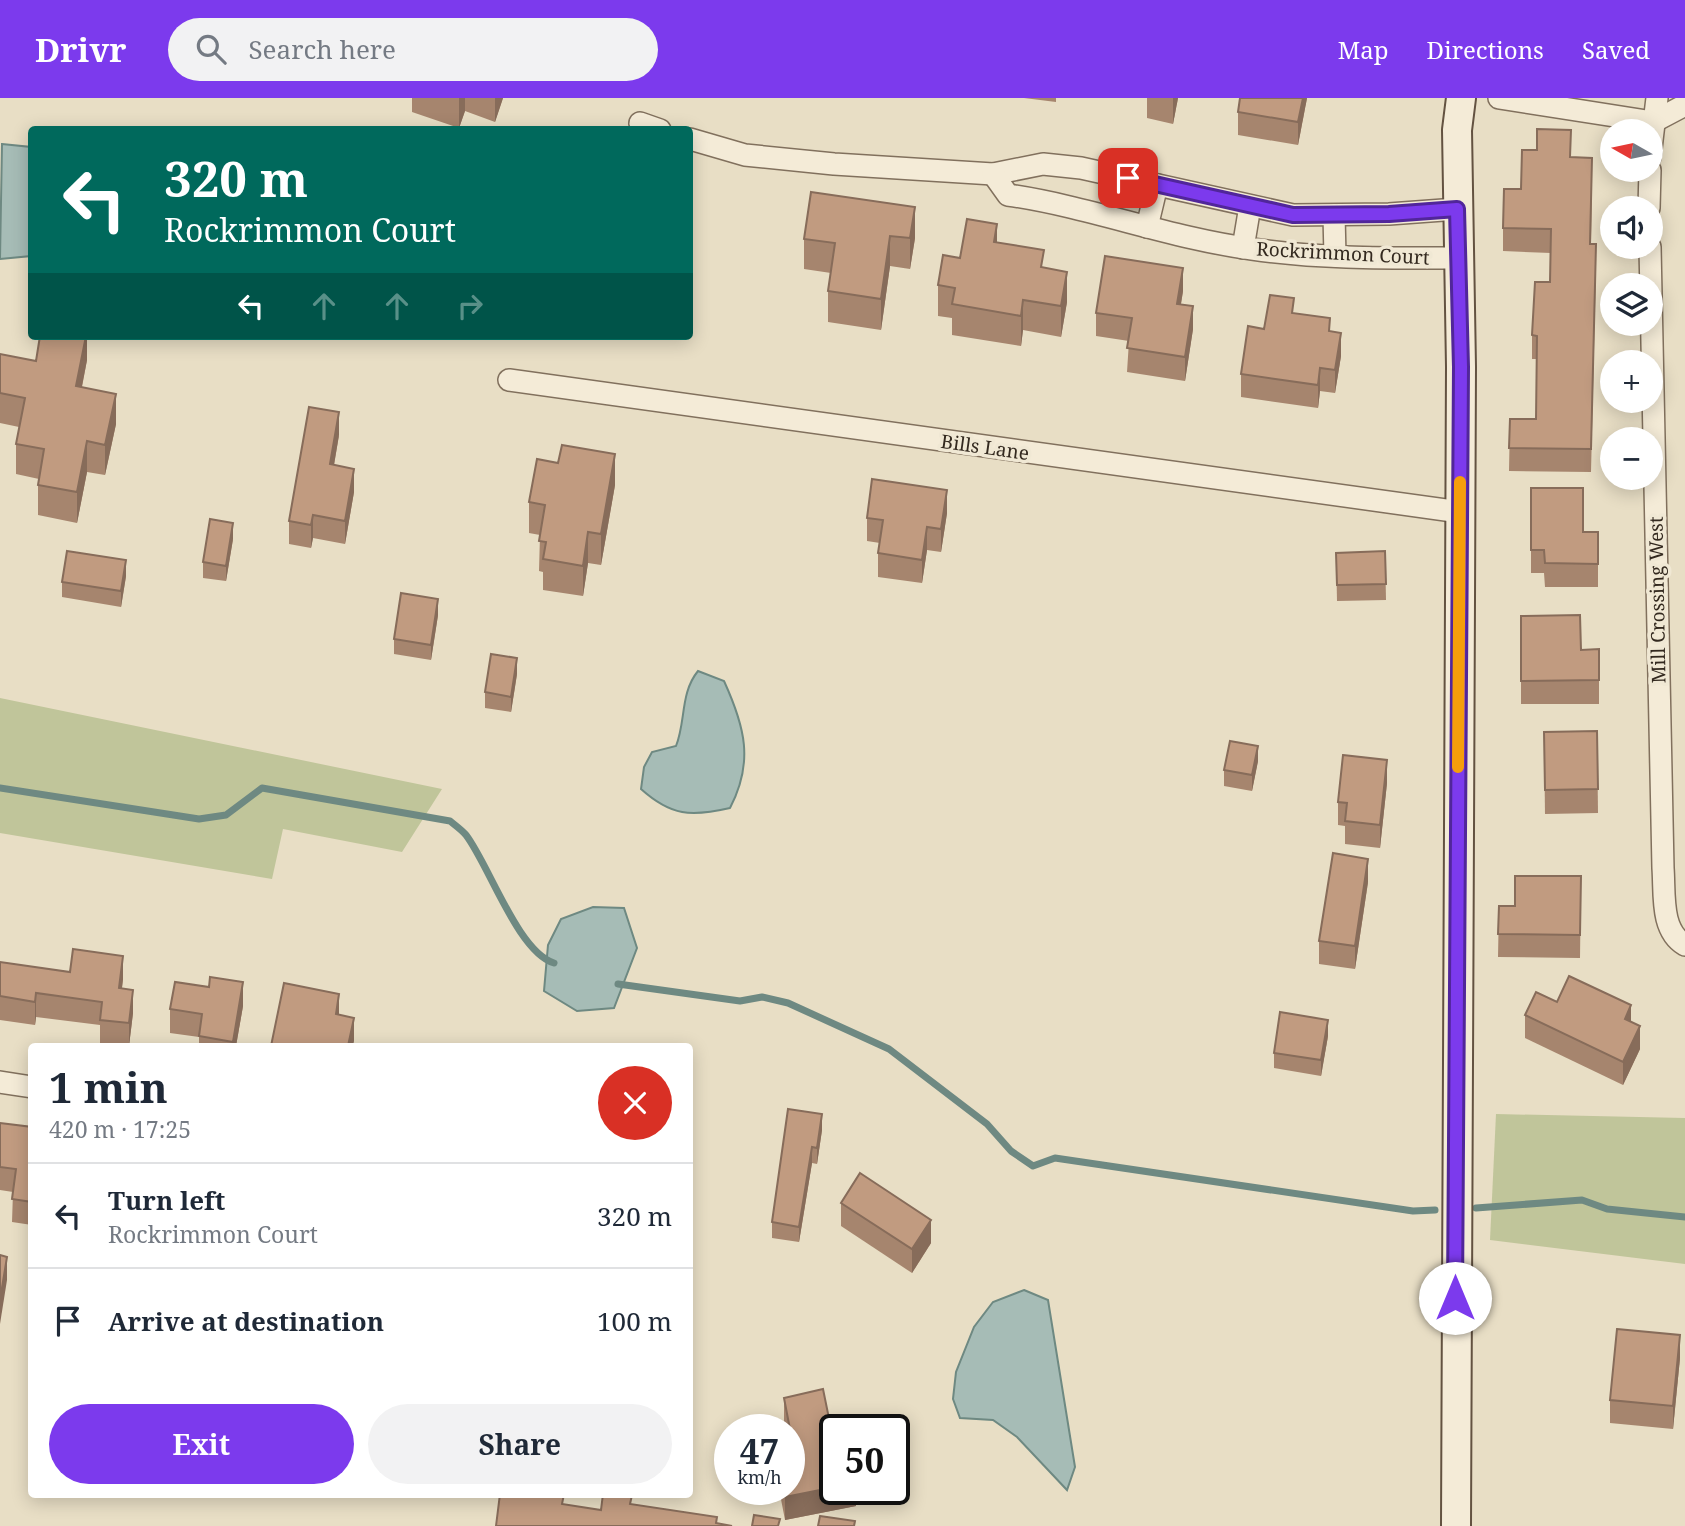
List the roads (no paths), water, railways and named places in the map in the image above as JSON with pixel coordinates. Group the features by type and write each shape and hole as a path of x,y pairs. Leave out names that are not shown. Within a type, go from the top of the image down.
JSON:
{"main road":[{"path":"1456,1526 1460,512 1457,130 1461,98"}],"street":[{"path":"1499,98 1634,119"},
{"path":"1654,119 1657,98"},
{"path":"1659,119 1685,105"},
{"name":"Rockrimmon Court","path":"693,140 745,155 993,174 1043,164 1081,168 1293,215 1457,209"},
{"name":"Rockrimmon Court","path":"993,174 1008,195 1052,201 1147,227 1243,248 1335,256 1459,258"},
{"path":"1147,227 1157,185"},
{"path":"1243,248 1250,206"},
{"path":"1335,215 1335,256"},
{"name":"Mill Crossing West","path":"1650,259 1663,868 1668,924 1675,939 1685,945"},
{"name":"Bills Lane","path":"509,380 1460,512"},
{"path":"0,1082 28,1086"}],"water":[{"path":"2,144 28,147 28,256 0,259"},
{"path":"698,671 724,681 737,714 744,744 742,775 730,808 704,813 672,809 641,789 644,767 652,752 676,746 688,688"},
{"path":"593,907 624,908 637,948 614,1008 577,1011 544,991 548,945 561,919"},
{"path":"1024,1290 1048,1300 1075,1467 1067,1490 1017,1437 993,1420 960,1418 953,1399 956,1372 974,1327 993,1302"}],"waterway":[{"path":"0,788 199,819 226,815 262,788 450,821 464,833 475,849 516,926 528,943 541,956 554,963"},
{"path":"618,984 740,1001 762,997 788,1003 889,1049 987,1124 1011,1151 1033,1166 1055,1158 1413,1211 1435,1210"},
{"path":"1476,1208 1582,1200 1607,1209 1685,1217"}]}
